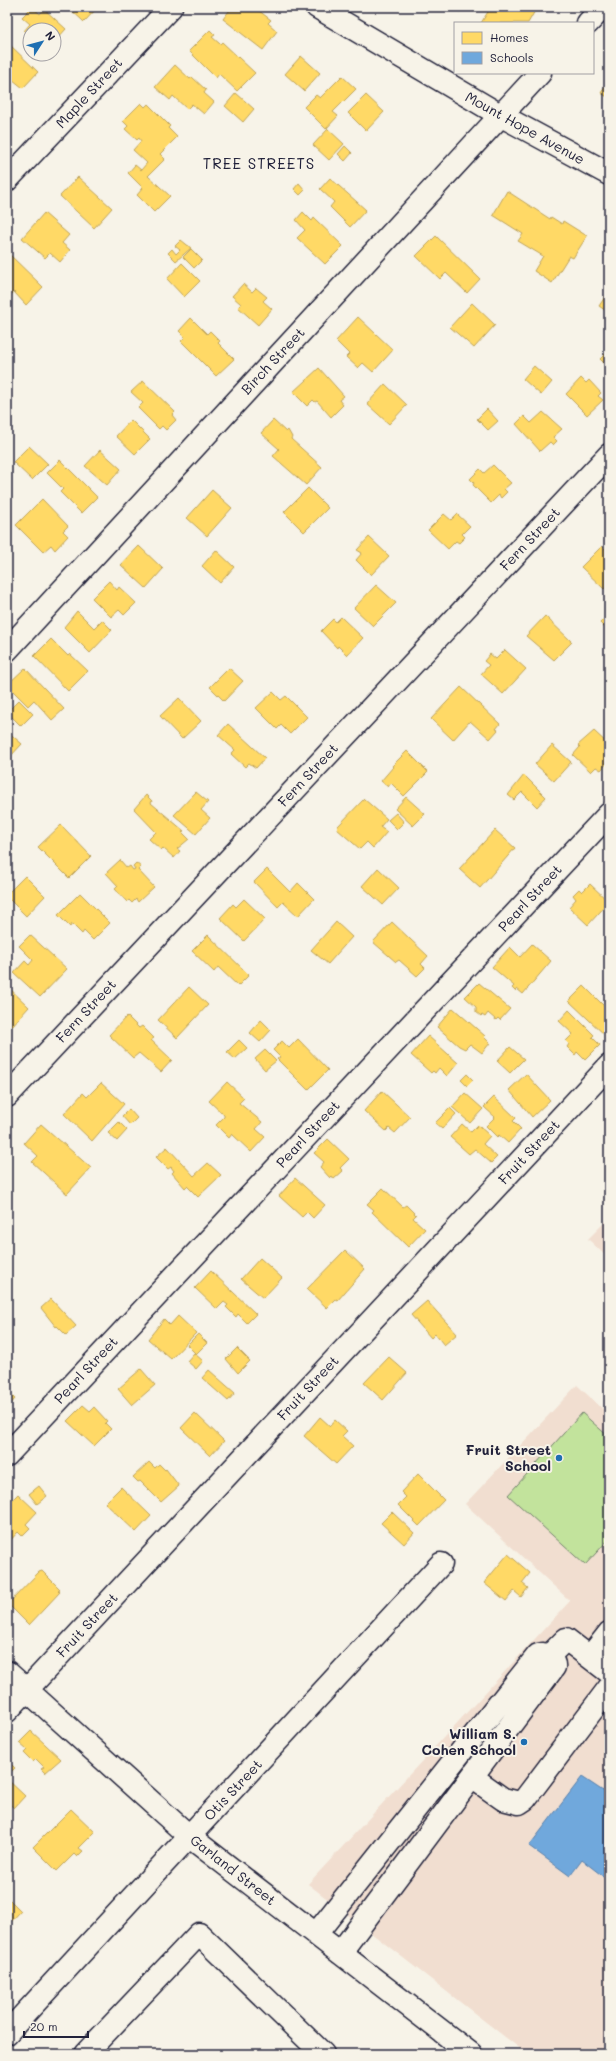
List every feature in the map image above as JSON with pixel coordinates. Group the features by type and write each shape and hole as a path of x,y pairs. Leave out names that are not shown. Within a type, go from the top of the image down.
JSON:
{"street":[{"name":"Maple Street","path":"7,180 171,7"},
{"name":"Mount Hope Avenue","path":"317,7 500,115 609,174"},
{"path":"589,22 603,7"},
{"name":"Birch Street","path":"7,650 539,74"},
{"name":"Fern Street","path":"7,1096 609,454"},
{"name":"Pearl Street","path":"7,1455 609,814"},
{"name":"Fruit Street","path":"7,1711 609,1066"},
{"name":"Otis Street","path":"7,2033 440,1564"},
{"path":"590,1657 609,1633"},
{"path":"548,1657 566,1640 609,1672"},
{"path":"316,1934 538,1655 543,1654 548,1657 553,1662 554,1667 340,1953"},
{"name":"Garland Street","path":"7,1672 190,1836 471,2054"},
{"path":"472,1777 503,1799 519,1803 525,1799 609,1688"},
{"path":"85,2054 199,1934 323,2054"}],"shaded area":[{"path":"609,1218 609,1259 588,1239"},
{"name":"William S. Cohen School","path":"577,1385 606,1412 609,1409 609,2054 527,2054 308,1884 570,1601 465,1504"}],"green space":[{"path":"582,1413 609,1437 609,1539 585,1565 508,1495"}],"building: Homes":[{"path":"32,7 40,14 44,9 58,22 28,22 22,17"},
{"path":"68,7 98,7 84,22"},
{"path":"232,7 254,7 271,20 268,23 277,31 263,50 223,19"},
{"path":"451,7 462,7 460,12"},
{"path":"491,7 543,7 540,12 536,9 529,22 482,22"},
{"path":"62,25 66,29 62,33"},
{"path":"210,30 215,35 212,37 220,44 222,42 255,73 237,91 219,74 216,78 189,51"},
{"path":"7,42 22,57 22,62 28,62 38,72 23,88 7,75"},
{"path":"301,56 320,73 304,91 285,74"},
{"path":"175,65 190,79 192,77 206,90 204,93 214,102 204,114 192,104 187,109 173,96 170,100 155,87"},
{"path":"342,76 356,89 333,112 338,116 326,129 304,107 316,95 320,98"},
{"path":"609,80 609,98 601,93"},
{"path":"236,93 254,109 243,122 225,106"},
{"path":"366,95 384,112 366,131 348,113"},
{"path":"141,103 145,107 148,104 170,126 168,128 177,137 160,154 165,159 148,176 170,196 154,212 137,195 143,188 128,173 135,165 141,170 147,163 133,150 141,141 139,138 137,140 125,129 128,126 123,121"},
{"path":"328,129 344,144 329,160 313,145"},
{"path":"345,146 352,153 345,161 338,154"},
{"path":"78,177 112,208 94,228 60,196"},
{"path":"330,178 366,210 350,227 330,207 334,202 320,189"},
{"path":"299,183 305,190 300,195 294,189"},
{"path":"507,191 550,219 551,217 562,224 563,221 587,236 573,258 569,256 552,283 534,271 543,256 518,241 523,234 493,215"},
{"path":"303,212 312,221 314,218 343,246 325,264 297,238 305,230 296,220"},
{"path":"44,213 69,235 62,243 70,250 60,262 50,253 45,258 22,238"},
{"path":"436,236 480,279 467,293 446,273 440,279 416,256"},
{"path":"181,240 191,248 176,261 168,253 172,249 176,254 180,250 175,246"},
{"path":"191,249 202,260 194,268 183,257"},
{"path":"7,252 43,287 26,305 14,292 11,295 8,292 7,294"},
{"path":"182,263 200,281 184,297 167,279"},
{"path":"243,284 252,292 256,288 267,297 263,301 272,309 258,325 238,307 241,304 232,296"},
{"path":"609,291 609,313 599,306"},
{"path":"472,303 495,325 474,348 450,327"},
{"path":"358,317 393,350 373,372 363,363 358,368 346,357 349,354 336,341"},
{"path":"191,318 207,334 210,331 220,341 218,343 234,359 216,376 181,341 185,337 179,331"},
{"path":"609,350 609,368 600,359"},
{"path":"534,366 552,382 541,395 523,379"},
{"path":"319,368 344,396 339,400 343,405 331,417 317,401 315,402 313,400 307,406 293,392"},
{"path":"581,378 586,383 589,380 601,393 598,396 603,400 587,415 566,394"},
{"path":"143,381 175,412 172,415 176,420 166,430 162,426 159,429 138,408 143,403 131,392"},
{"path":"385,384 407,405 389,424 367,404"},
{"path":"487,409 498,421 488,430 477,419"},
{"path":"543,412 562,429 553,437 557,441 553,445 550,442 540,451 516,424 524,416 531,423"},
{"path":"131,420 150,439 135,454 116,436"},
{"path":"273,420 286,432 288,430 292,437 291,439 322,467 306,485 273,456 279,449 261,433"},
{"path":"29,446 48,464 32,480 13,462"},
{"path":"100,450 121,469 107,485 85,466"},
{"path":"60,460 97,497 81,513 60,492 63,489 47,473"},
{"path":"493,465 511,483 504,489 507,492 501,498 499,495 491,503 473,485 474,483 470,479 480,469 484,473"},
{"path":"308,488 328,508 304,532 284,512"},
{"path":"212,490 232,508 207,536 187,518"},
{"path":"42,499 68,526 63,531 68,536 55,550 51,545 43,552 16,525"},
{"path":"444,514 451,520 457,514 470,526 462,534 465,537 459,543 456,541 448,549 428,530"},
{"path":"369,537 389,556 371,575 356,560 362,553 357,550"},
{"path":"139,546 163,569 146,588 121,565"},
{"path":"602,546 609,553 609,584 604,589 581,567"},
{"path":"216,550 234,567 220,583 202,566"},
{"path":"109,581 117,590 119,587 136,603 124,615 119,610 111,617 92,598"},
{"path":"376,585 396,603 373,626 354,608"},
{"path":"77,611 94,628 102,620 112,630 90,653 64,627"},
{"path":"609,614 609,632 600,623"},
{"path":"545,616 572,642 554,660 526,636"},
{"path":"341,617 363,638 347,655 338,646 337,648 321,631 333,619 336,622"},
{"path":"51,639 68,656 70,654 88,671 68,691 34,656"},
{"path":"505,650 526,669 503,694 481,674 489,665 484,661 490,654 496,659"},
{"path":"25,668 64,709 52,720 34,700 28,706 7,685"},
{"path":"229,668 243,681 224,701 210,687"},
{"path":"461,687 500,724 496,729 498,730 490,739 470,721 453,740 431,719"},
{"path":"273,692 281,700 286,696 307,717 290,734 281,725 277,729 256,708"},
{"path":"179,698 201,721 182,739 160,716"},
{"path":"19,700 33,714 21,726 7,712"},
{"path":"228,724 265,758 256,768 249,763 245,767 231,754 235,750 218,735"},
{"path":"7,731 22,744 9,758 7,756"},
{"path":"594,731 609,745 609,754 605,758 609,761 601,770 596,767 591,772 573,755 580,747 578,745"},
{"path":"552,745 571,762 554,781 535,764"},
{"path":"407,751 428,772 404,796 391,783 388,787 381,781 393,767 392,766"},
{"path":"524,775 546,797 537,807 522,792 514,800 508,795"},
{"path":"196,792 208,802 201,810 210,818 196,834 174,815"},
{"path":"146,795 152,801 151,803 184,831 182,832 189,839 177,849 180,851 174,858 163,848 161,850 149,839 156,832 134,809"},
{"path":"406,797 425,814 413,826 395,809"},
{"path":"364,799 387,819 380,827 387,832 373,848 367,842 360,849 337,829 338,826"},
{"path":"396,813 404,822 397,829 388,820"},
{"path":"61,825 91,856 69,878 38,847"},
{"path":"495,830 515,848 480,888 459,869"},
{"path":"120,860 127,868 130,866 133,870 135,869 133,866 136,863 141,867 138,870 154,887 138,902 136,899 132,903 129,900 127,902 115,889 118,886 106,873"},
{"path":"378,868 399,888 383,905 362,886"},
{"path":"267,869 290,892 298,883 314,899 298,916 283,902 278,907 254,882"},
{"path":"25,876 45,896 26,916 7,897 7,894"},
{"path":"590,884 609,902 588,925 569,907 576,899 573,895 579,889 582,892"},
{"path":"80,893 110,923 93,940 84,931 82,934 72,924 70,927 58,915"},
{"path":"244,899 265,919 244,941 220,918 233,904 236,907"},
{"path":"336,922 352,937 328,964 311,950"},
{"path":"392,922 428,956 421,964 425,968 417,976 399,960 396,962 373,942"},
{"path":"30,935 67,969 40,997 14,973 25,961 29,965 33,960 19,946"},
{"path":"208,935 249,975 238,986 218,967 214,972 192,951"},
{"path":"532,944 551,961 523,994 517,989 515,991 512,988 514,986 492,967 510,947 520,957"},
{"path":"479,983 510,1009 500,1020 498,1018 496,1020 488,1013 485,1017 482,1015 481,1016 476,1012 476,1007 465,997"},
{"path":"7,986 29,1007 11,1027 7,1023"},
{"path":"584,986 609,1011 609,1038 607,1041 604,1038 606,1036 569,1001"},
{"path":"189,987 208,1005 177,1038 158,1020"},
{"path":"453,1008 485,1036 484,1037 490,1043 482,1053 470,1044 465,1049 459,1046 437,1027"},
{"path":"569,1010 594,1035 592,1037 600,1045 585,1060 577,1052 575,1055 567,1047 569,1044 566,1041 573,1034 559,1021"},
{"path":"127,1016 139,1028 142,1026 154,1038 151,1040 172,1060 161,1072 139,1053 133,1058 109,1035"},
{"path":"261,1020 271,1030 260,1042 250,1033"},
{"path":"428,1036 458,1063 447,1076 439,1068 435,1073 433,1071 431,1073 411,1055"},
{"path":"298,1039 328,1070 308,1090 277,1059 280,1057 273,1050 282,1041 289,1048"},
{"path":"239,1040 247,1048 235,1059 227,1052"},
{"path":"510,1047 524,1059 510,1073 497,1061"},
{"path":"265,1050 276,1061 265,1070 255,1059"},
{"path":"467,1074 473,1080 467,1086 461,1080"},
{"path":"526,1074 550,1100 532,1117 509,1090"},
{"path":"227,1082 244,1098 239,1103 262,1122 256,1129 265,1137 251,1152 232,1134 229,1138 216,1125 224,1117 224,1115 209,1101"},
{"path":"101,1083 124,1104 92,1141 64,1114 83,1093 87,1097"},
{"path":"382,1091 410,1117 395,1133 389,1128 386,1131 364,1111"},
{"path":"465,1093 483,1109 470,1123 452,1107"},
{"path":"494,1097 516,1118 513,1121 521,1129 508,1143 499,1135 497,1137 486,1126 495,1117 484,1107"},
{"path":"450,1108 456,1114 442,1129 435,1123"},
{"path":"129,1109 137,1118 130,1125 122,1116"},
{"path":"119,1122 127,1130 117,1141 108,1133"},
{"path":"41,1124 91,1168 67,1194 32,1162 38,1156 24,1143"},
{"path":"462,1124 471,1132 478,1125 490,1136 483,1144 497,1157 491,1163 475,1149 469,1154 450,1137"},
{"path":"328,1139 349,1159 340,1168 343,1171 334,1179 332,1176 330,1178 320,1167 324,1162 314,1153"},
{"path":"167,1147 194,1176 208,1163 221,1175 198,1197 187,1186 185,1188 172,1173 174,1171 171,1167 168,1169 156,1157"},
{"path":"295,1178 325,1205 313,1218 307,1212 302,1217 279,1196"},
{"path":"383,1188 403,1207 406,1205 416,1215 413,1218 425,1229 408,1247 372,1212 374,1210 367,1204"},
{"path":"345,1250 365,1269 338,1300 336,1299 327,1308 307,1289"},
{"path":"260,1258 282,1278 263,1298 241,1279"},
{"path":"211,1271 256,1314 247,1323 238,1314 236,1317 226,1307 228,1305 224,1302 217,1309 195,1288"},
{"path":"51,1299 76,1326 66,1335 57,1326 56,1327 41,1308"},
{"path":"427,1301 457,1334 444,1345 435,1334 431,1338 411,1315"},
{"path":"178,1316 196,1333 171,1359 148,1339 164,1319 170,1325"},
{"path":"198,1334 207,1343 196,1354 187,1345"},
{"path":"237,1348 250,1361 238,1373 226,1359"},
{"path":"194,1353 203,1361 196,1369 187,1361"},
{"path":"389,1357 407,1373 383,1400 364,1383"},
{"path":"141,1369 155,1385 132,1405 118,1389"},
{"path":"209,1370 235,1393 228,1401 202,1378"},
{"path":"7,1391 15,1399 7,1408"},
{"path":"83,1405 90,1411 94,1407 107,1421 105,1423 111,1429 94,1446 67,1421"},
{"path":"195,1413 224,1441 210,1456 181,1428"},
{"path":"320,1417 330,1426 335,1420 347,1431 342,1436 353,1446 336,1464 304,1436"},
{"path":"149,1462 155,1468 159,1464 165,1470 166,1469 179,1486 161,1502 140,1481 138,1482 133,1477"},
{"path":"418,1474 444,1500 419,1526 398,1505 406,1497 401,1492"},
{"path":"39,1486 47,1496 37,1504 29,1494"},
{"path":"121,1487 151,1516 136,1532 105,1503"},
{"path":"18,1494 37,1512 26,1524 30,1528 22,1536 18,1532 7,1544 7,1505"},
{"path":"392,1512 414,1533 404,1544 381,1523"},
{"path":"508,1554 530,1573 522,1583 528,1588 521,1597 514,1591 506,1601 484,1583"},
{"path":"42,1571 60,1589 58,1590 60,1592 29,1625 8,1604 39,1572"},
{"path":"31,1731 61,1759 45,1773 41,1769 44,1767 36,1759 33,1762 24,1753 27,1750 19,1743"},
{"path":"7,1760 15,1768 7,1776"},
{"path":"7,1779 25,1796 14,1808 7,1802"},
{"path":"71,1809 95,1832 79,1848 83,1851 77,1857 74,1854 57,1871 33,1847"},
{"path":"7,1897 21,1911 7,1926"}],"building: Schools":[{"path":"582,1777 603,1791 609,1784 609,1881 582,1860 570,1876 529,1846"}],"place":[{"name":"Fruit Street School","path":"559,1458"},
{"name":"William S. Cohen School","path":"524,1742"}],"district":[{"name":"TREE STREETS","path":"259,164"}]}
